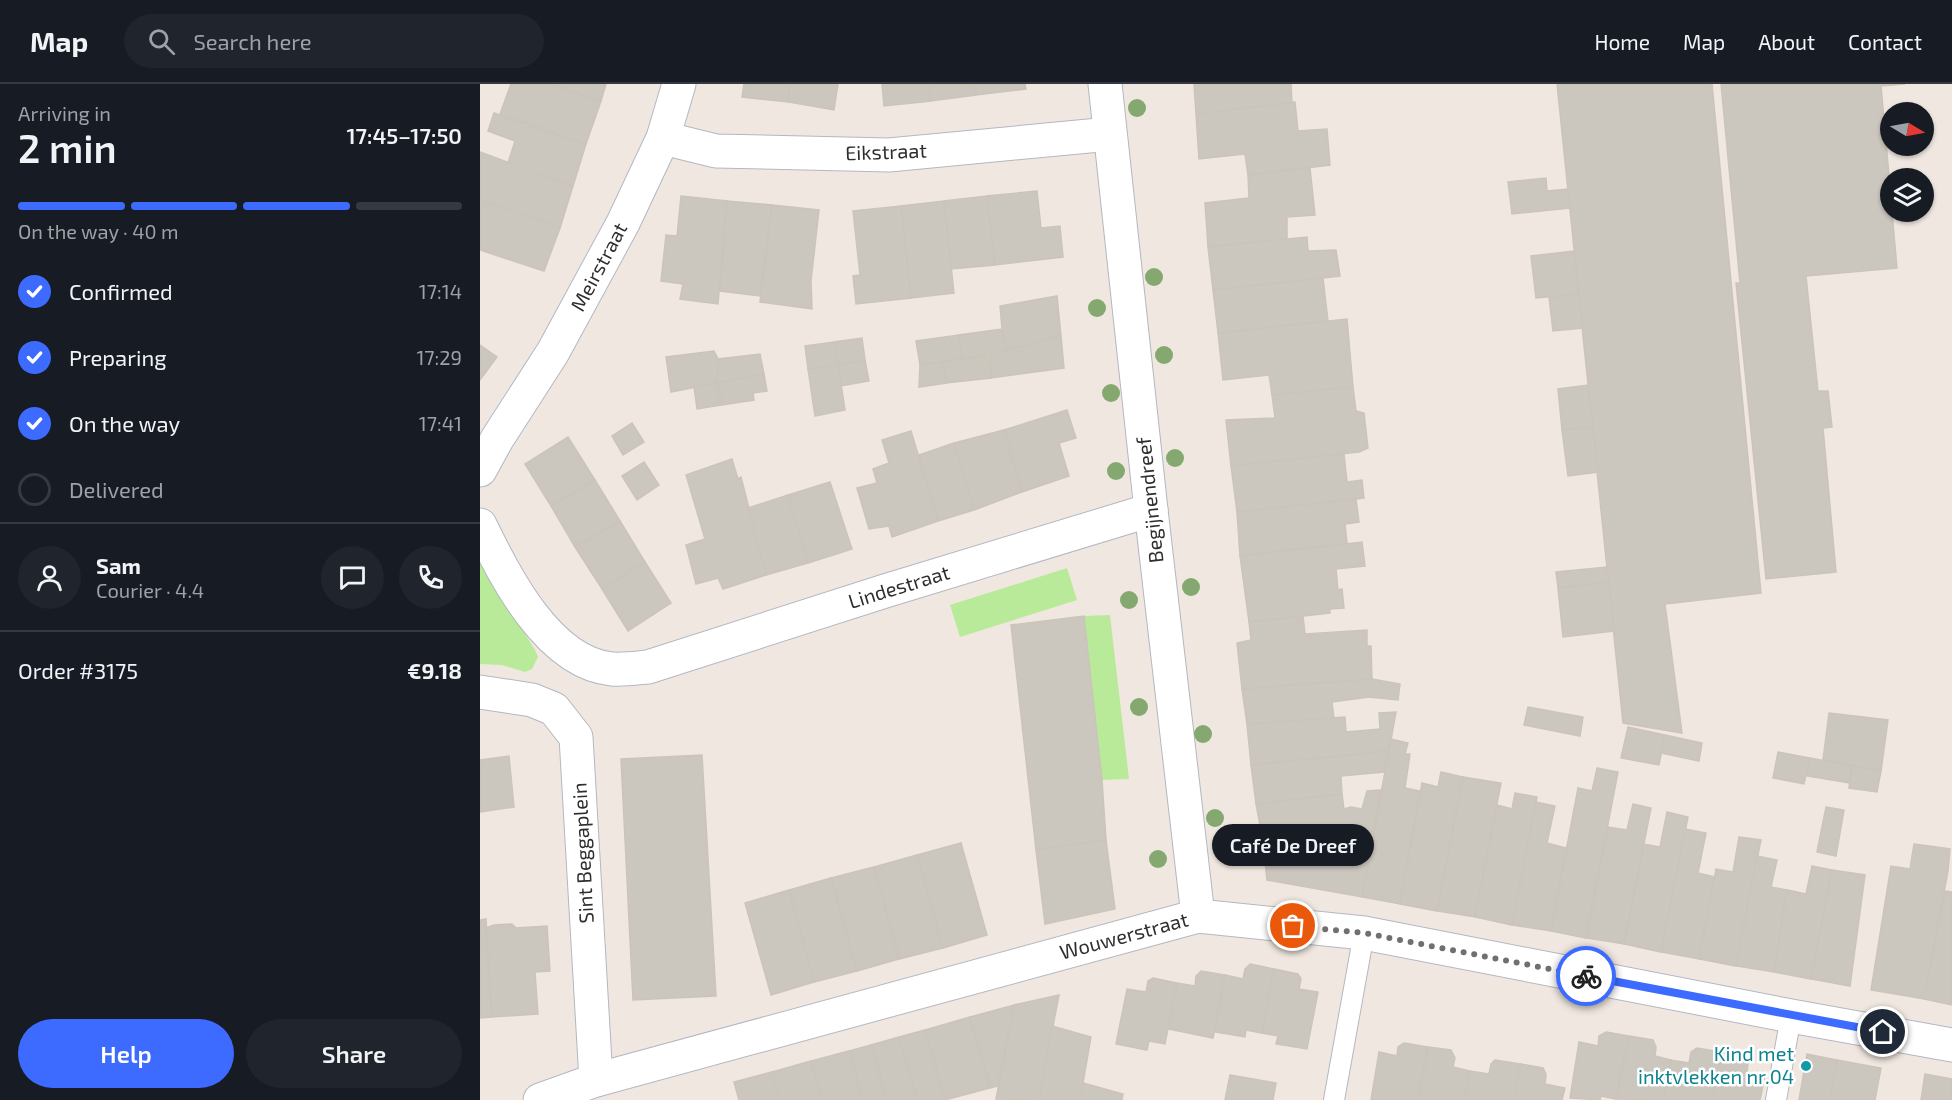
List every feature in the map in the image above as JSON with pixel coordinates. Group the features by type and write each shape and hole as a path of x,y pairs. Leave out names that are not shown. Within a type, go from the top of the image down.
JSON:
{"street":[{"name":"Meirstraat","path":"480,470 558,342 623,223 663,138 679,84"},
{"name":"Begijnendreef","path":"1105,84 1198,916"},
{"name":"Eikstraat","path":"663,138 716,151 889,155 1110,134"},
{"name":"Lindestraat","path":"480,525 493,553 526,606 564,650 587,663 611,669 648,667 885,591 1151,510"},
{"name":"Sint Beggaplein","path":"480,692 532,700 554,709 576,737 596,1080"},
{"name":"Wouwerstraat","path":"540,1100 596,1080 1198,916 1364,933 1952,1045"}],"lane":[{"path":"1334,1100 1364,933"},
{"path":"1776,1100 1791,1016"}],"green space":[{"path":"480,562 535,650 538,657 532,669 525,672 502,665 480,664"},
{"path":"1067,568 1077,600 960,637 950,605"},
{"path":"1110,615 1129,779 1102,780 1084,616"}],"building":[{"path":"511,84 551,84 601,101 586,144 500,114"},
{"path":"551,84 606,84 601,101"},
{"path":"744,84 790,84 788,102 742,97"},
{"path":"790,84 838,84 834,110 788,102"},
{"path":"882,84 929,84 931,101 884,106"},
{"path":"929,84 975,84 976,95 931,101"},
{"path":"975,84 1025,84 1026,89 976,95"},
{"path":"1194,84 1291,84 1292,103 1196,114"},
{"path":"1557,84 1712,84 1761,593 1665,604 1682,733 1623,723"},
{"path":"1721,84 1905,84 1881,86 1882,102 1880,102 1880,156 1887,156 1888,168 1880,168 1880,222 1893,222 1897,268 1806,276 1818,391 1828,391 1832,427 1823,428 1836,572 1766,579 1736,283 1740,283"},
{"path":"1295,102 1298,131 1327,129 1330,165 1248,175 1245,154 1199,159 1196,114"},
{"path":"494,113 586,144 573,186 508,163 515,141 488,131"},
{"path":"480,152 573,186 560,228 480,201"},
{"path":"1310,168 1315,215 1287,217 1287,239 1208,247 1205,203 1249,198 1248,175"},
{"path":"1546,178 1547,191 1568,189 1570,208 1512,214 1508,182"},
{"path":"1037,191 1041,228 1060,226 1063,257 995,265 987,196"},
{"path":"681,196 727,201 718,304 680,299 683,284 661,281 666,235 677,236"},
{"path":"987,196 995,265 951,269 944,201"},
{"path":"480,201 560,228 544,271 480,250"},
{"path":"727,201 772,205 760,296 720,291"},
{"path":"944,201 954,293 911,298 901,206"},
{"path":"772,205 819,210 811,281 812,309 760,302"},
{"path":"901,206 911,298 856,304 853,276 860,275 853,211"},
{"path":"1307,237 1308,251 1336,250 1340,276 1213,290 1208,247"},
{"path":"1574,251 1579,294 1536,298 1531,256"},
{"path":"1323,278 1328,321 1218,333 1213,290"},
{"path":"1579,294 1583,328 1553,331 1549,297"},
{"path":"1057,296 1061,336 1007,350 1000,306"},
{"path":"1347,319 1353,387 1272,395 1269,375 1223,380 1218,333"},
{"path":"1002,329 1007,350 962,359 959,335"},
{"path":"959,335 962,359 920,365 916,341"},
{"path":"1061,336 1064,368 991,378 990,355"},
{"path":"862,338 865,360 838,365 834,342"},
{"path":"834,342 838,365 808,369 805,346"},
{"path":"480,345 497,357 480,380"},
{"path":"714,351 718,359 717,383 671,392 666,357"},
{"path":"760,354 764,374 717,383 718,359"},
{"path":"990,355 991,378 946,383 943,362"},
{"path":"865,360 869,381 841,386 838,365"},
{"path":"943,362 946,383 919,387 920,365"},
{"path":"838,365 845,410 815,416 808,369"},
{"path":"764,374 767,391 753,393 754,400 722,405 717,383"},
{"path":"717,383 722,405 697,409 694,387"},
{"path":"1588,385 1593,427 1562,430 1558,389"},
{"path":"1353,387 1356,411 1364,413 1368,448 1359,452 1231,466 1226,420 1275,418 1272,395"},
{"path":"1067,410 1076,438 1059,443 1069,476 1022,492 1004,430"},
{"path":"632,423 644,442 623,455 612,436"},
{"path":"1593,427 1598,472 1568,476 1562,430"},
{"path":"1004,430 1022,492 974,510 954,443"},
{"path":"911,431 938,521 892,537 889,526 869,529 857,488 877,483 873,469 889,463 882,440"},
{"path":"568,437 595,480 551,506 525,464"},
{"path":"954,443 974,510 938,521 919,455"},
{"path":"1344,454 1347,482 1362,480 1364,498 1237,512 1231,466"},
{"path":"732,459 738,479 741,477 766,575 723,589 718,578 696,584 686,545 705,539 686,475"},
{"path":"644,462 659,485 637,500 622,476"},
{"path":"595,480 620,521 575,547 551,506"},
{"path":"830,482 852,549 808,563 788,495"},
{"path":"788,495 808,563 766,575 748,508"},
{"path":"1356,499 1359,522 1345,524 1347,543 1240,556 1237,512"},
{"path":"620,521 645,562 602,589 575,547"},
{"path":"1362,542 1365,566 1336,569 1338,590 1342,589 1344,608 1330,609 1330,613 1249,622 1240,556"},
{"path":"645,562 671,603 628,631 602,589"},
{"path":"1607,567 1609,582 1558,588 1556,572"},
{"path":"1609,582 1614,631 1563,637 1558,588"},
{"path":"1084,616 1102,780 1106,840 1036,850 1011,625"},
{"path":"1303,616 1305,634 1367,630 1367,646 1371,646 1372,679 1242,689 1237,643 1251,640 1249,622"},
{"path":"1372,679 1400,684 1398,700 1369,697 1332,702 1334,719 1247,724 1242,689"},
{"path":"1528,707 1583,717 1580,736 1524,725"},
{"path":"1396,712 1389,751 1251,765 1247,724 1345,717 1346,732 1380,729 1379,713"},
{"path":"1829,713 1888,720 1881,771 1823,760"},
{"path":"1628,727 1665,735 1659,765 1621,758"},
{"path":"1665,735 1702,743 1699,761 1661,753"},
{"path":"1391,739 1408,743 1405,754 1410,754 1405,788 1420,791 1400,904 1362,897"},
{"path":"1389,751 1384,772 1341,776 1342,794 1256,804 1251,765"},
{"path":"1778,752 1810,758 1804,784 1773,778"},
{"path":"702,755 716,996 633,1000 621,759"},
{"path":"509,756 514,807 480,812 480,760"},
{"path":"1810,758 1852,766 1849,783 1807,776"},
{"path":"1852,766 1881,771 1877,792 1849,788"},
{"path":"1597,768 1618,772 1586,938 1551,931 1578,788 1592,791"},
{"path":"1441,772 1463,777 1437,911 1400,904 1422,783 1438,787"},
{"path":"1463,777 1501,783 1475,917 1437,911"},
{"path":"1381,790 1374,831 1263,842 1256,804 1342,794 1344,809 1351,807 1362,809 1367,791"},
{"path":"1515,793 1537,797 1512,925 1475,917 1497,805 1512,809"},
{"path":"1536,802 1555,806 1547,843 1566,848 1551,931 1512,925"},
{"path":"1633,804 1651,808 1624,944 1586,938 1608,827 1627,830"},
{"path":"1826,807 1844,810 1836,856 1817,852"},
{"path":"1667,812 1688,817 1661,952 1624,944 1644,844 1660,847"},
{"path":"1685,829 1706,833 1698,873 1715,877 1699,959 1661,952"},
{"path":"1374,831 1362,897 1267,880 1263,842"},
{"path":"1739,837 1761,840 1736,966 1699,959 1716,869 1733,872"},
{"path":"1106,840 1115,909 1045,924 1036,850"},
{"path":"961,843 987,935 943,948 917,855"},
{"path":"1914,844 1950,849 1924,999 1871,990 1891,866 1910,869"},
{"path":"917,855 943,948 899,959 874,867"},
{"path":"1757,856 1777,860 1771,887 1787,890 1774,972 1736,966"},
{"path":"1812,866 1832,870 1811,979 1774,972 1787,890 1806,894"},
{"path":"874,867 899,959 857,971 831,878"},
{"path":"1832,870 1865,875 1850,986 1811,979"},
{"path":"831,878 857,971 814,982 789,890"},
{"path":"789,890 814,982 771,995 745,903"},
{"path":"1945,891 1952,892 1952,1005 1924,999"},
{"path":"486,919 492,1017 480,1018 480,920"},
{"path":"512,924 516,928 547,926 550,971 535,972 538,1014 492,1017 486,928"},
{"path":"1250,964 1274,969 1262,1033 1246,1030 1245,1037 1215,1032 1225,975 1243,979 1245,969"},
{"path":"1274,969 1298,974 1301,979 1299,989 1318,992 1307,1049 1276,1044 1278,1036 1262,1033"},
{"path":"1201,971 1225,975 1213,1038 1168,1029 1177,983 1195,986 1196,976"},
{"path":"1153,978 1177,983 1165,1044 1149,1041 1147,1050 1116,1044 1127,989 1146,992 1148,981"},
{"path":"1059,995 1039,1100 996,1099 1014,1005"},
{"path":"1014,1005 998,1086 990,1088 970,1017"},
{"path":"970,1017 990,1088 945,1100 925,1030"},
{"path":"1052,1026 1091,1037 1080,1100 1039,1100"},
{"path":"925,1030 945,1100 917,1100 899,1037"},
{"path":"1606,1032 1629,1036 1616,1099 1601,1096 1600,1100 1570,1098 1579,1042 1598,1046 1599,1036"},
{"path":"1629,1036 1653,1040 1656,1047 1655,1056 1671,1060 1663,1100 1616,1099"},
{"path":"899,1037 917,1100 887,1100 871,1045"},
{"path":"1404,1043 1428,1047 1418,1100 1371,1100 1379,1052 1397,1056 1398,1047"},
{"path":"871,1045 887,1100 863,1100 849,1051"},
{"path":"1428,1047 1451,1050 1455,1058 1453,1067 1470,1071 1464,1100 1418,1100"},
{"path":"1697,1048 1721,1052 1712,1100 1663,1100 1671,1060 1689,1063 1691,1052"},
{"path":"849,1051 863,1100 822,1100 811,1061"},
{"path":"1721,1052 1745,1057 1748,1063 1747,1072 1765,1076 1760,1100 1712,1100"},
{"path":"1807,1054 1837,1060 1830,1100 1799,1100"},
{"path":"1495,1060 1521,1064 1514,1100 1464,1100 1470,1071 1489,1074 1491,1064"},
{"path":"1837,1060 1881,1068 1875,1100 1830,1100"},
{"path":"811,1061 822,1100 780,1100 772,1072"},
{"path":"1521,1064 1543,1068 1546,1074 1545,1084 1565,1088 1562,1100 1514,1100"},
{"path":"772,1072 780,1100 739,1100 734,1082"},
{"path":"1925,1074 1952,1079 1952,1100 1921,1100"},
{"path":"1230,1075 1276,1083 1273,1100 1225,1100"},
{"path":"1083,1083 1123,1094 1122,1100 1080,1100"}],"way so far":[{"path":"1293,926 1364,933 1586,976"}],"place":[{"name":"Café De Dreef","path":"1293,926"},
{"name":"Kind met inktvlekken nr.04","path":"1806,1066"}],"route":[{"path":"1586,976 1883,1032"}]}
